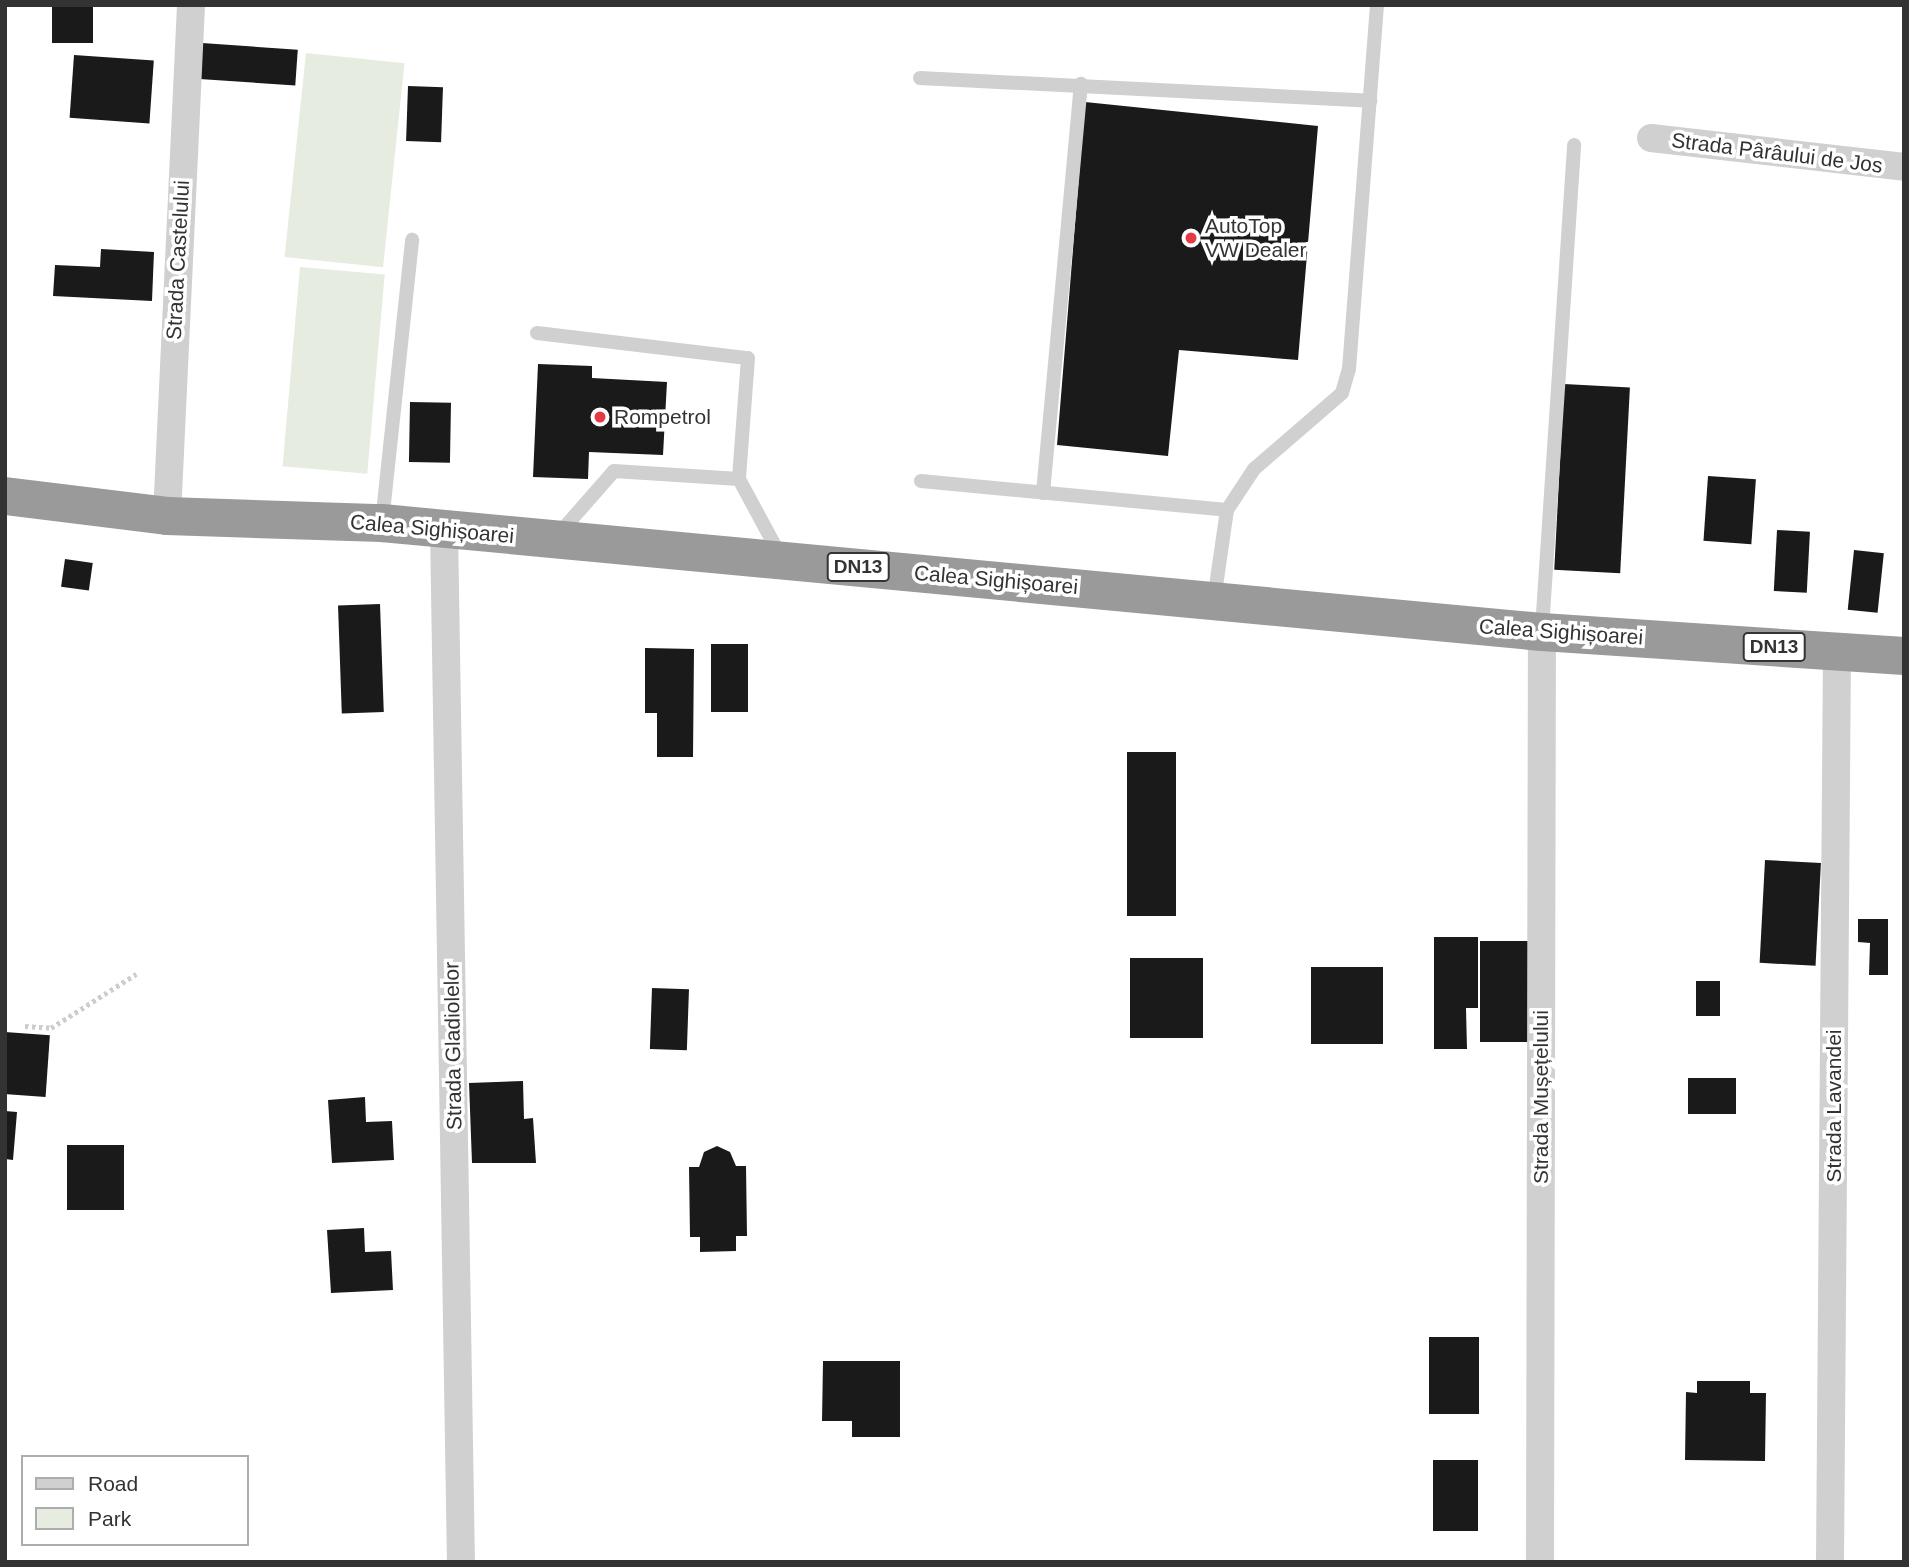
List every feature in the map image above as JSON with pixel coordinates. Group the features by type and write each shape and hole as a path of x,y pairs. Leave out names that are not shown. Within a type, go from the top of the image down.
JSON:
{"highway":[{"name":"Calea Sighișoarei","path":"5,496 167,516 382,523 1542,632 1904,656"}],"street":[{"name":"Strada Castelului","path":"167,516 191,5"},
{"name":"Strada Pârâului de Jos","path":"1651,138 1903,162"},
{"name":"Strada Gladiolelor","path":"444,529 461,1562"},
{"name":"Strada Mușețelului","path":"1540,1562 1542,632"},
{"name":"Strada Lavandei","path":"1830,1562 1837,650"}],"lane":[{"path":"1214,600 1227,510 1254,469 1342,393 1349,369 1377,5"},
{"path":"920,78 1081,84 1370,102"},
{"path":"1043,493 1081,84"},
{"path":"1542,632 1574,145"},
{"path":"382,523 412,240"},
{"path":"537,334 748,359 739,479 783,561"},
{"path":"554,539 614,471 739,479"},
{"path":"921,481 1227,510"}],"path":[{"path":"25,1026 51,1028 136,974"}],"green space":[{"path":"306,53 404,63 383,267 285,257"},
{"path":"300,267 385,274 367,474 283,466"}],"building":[{"path":"52,5 93,5 93,43 52,43"},
{"path":"202,43 298,50 295,86 199,79"},
{"path":"74,55 154,61 149,123 70,118"},
{"path":"408,86 443,87 441,142 406,141"},
{"name":"AutoTop VW Dealer","path":"1085,102 1318,126 1298,360 1179,350 1168,456 1057,445"},
{"path":"101,249 154,252 152,301 53,296 55,265 100,267"},
{"name":"Rompetrol","path":"538,364 592,366 592,378 667,382 663,455 589,452 588,479 533,477"},
{"path":"1564,384 1630,387 1620,573 1554,570"},
{"path":"410,402 451,403 450,463 409,462"},
{"path":"1708,476 1756,479 1751,544 1703,541"},
{"path":"1777,530 1810,532 1807,593 1774,591"},
{"path":"1854,550 1884,553 1878,613 1848,610"},
{"path":"65,559 93,563 89,591 61,587"},
{"path":"380,604 384,712 342,713 338,605"},
{"path":"711,644 748,644 748,712 711,712"},
{"path":"645,648 694,649 693,757 657,757 657,713 645,713"},
{"path":"1127,752 1176,752 1176,916 1127,916"},
{"path":"1765,860 1821,863 1816,966 1760,963"},
{"path":"1858,919 1888,919 1888,975 1869,975 1870,943 1858,942"},
{"path":"1434,937 1478,937 1478,1008 1466,1008 1467,1049 1434,1049"},
{"path":"1480,941 1533,941 1533,1042 1480,1042"},
{"path":"1130,958 1203,958 1203,1038 1130,1038"},
{"path":"1311,967 1383,967 1383,1044 1311,1044"},
{"path":"1696,981 1720,981 1720,1016 1696,1016"},
{"path":"652,988 689,989 687,1050 650,1049"},
{"path":"5,1032 50,1035 46,1097 5,1094"},
{"path":"1688,1078 1736,1078 1736,1114 1688,1114"},
{"path":"523,1081 524,1119 533,1118 536,1163 472,1163 469,1083"},
{"path":"365,1097 366,1122 392,1121 394,1160 332,1163 328,1100"},
{"path":"5,1111 17,1112 13,1160 5,1159"},
{"path":"67,1145 124,1145 124,1210 67,1210"},
{"path":"717,1146 730,1152 736,1166 746,1166 747,1236 736,1236 736,1251 700,1252 700,1237 690,1237 689,1167 699,1167 704,1152"},
{"path":"364,1228 365,1252 391,1251 393,1290 331,1293 327,1230"},
{"path":"1429,1337 1479,1337 1479,1414 1429,1414"},
{"path":"823,1361 900,1361 900,1437 852,1437 852,1421 822,1421"},
{"path":"1697,1381 1750,1381 1750,1393 1766,1393 1765,1461 1685,1460 1686,1392 1697,1393"},
{"path":"1433,1460 1478,1460 1478,1531 1433,1531"}],"place":[{"name":"AutoTop VW Dealer","path":"1191,238"},
{"name":"Rompetrol","path":"600,417"}]}
